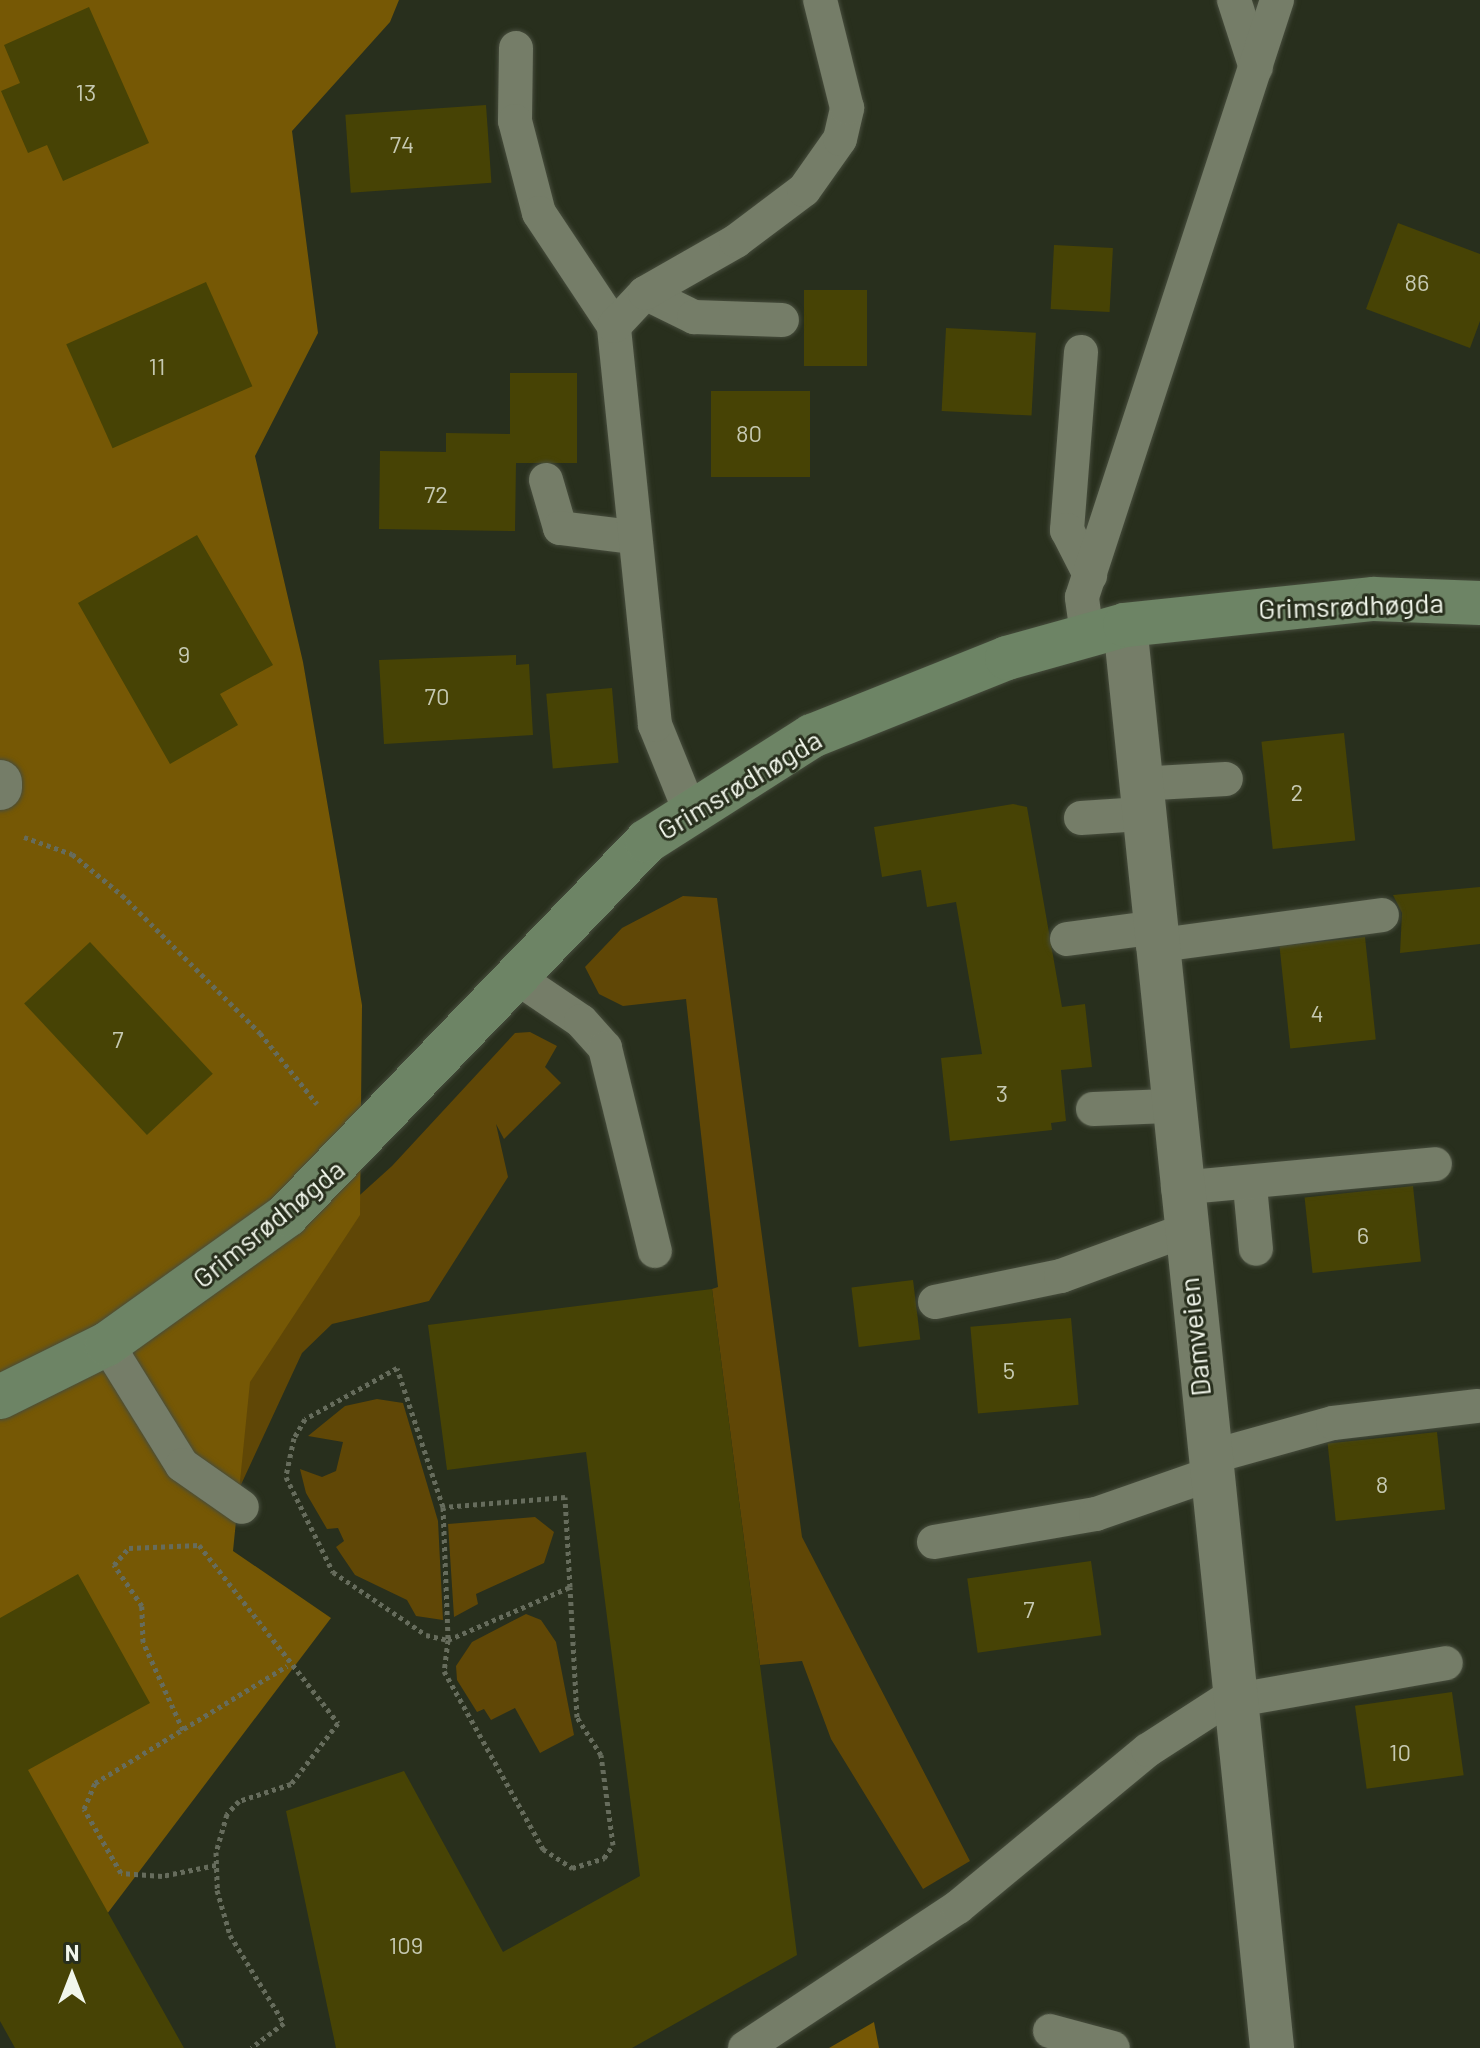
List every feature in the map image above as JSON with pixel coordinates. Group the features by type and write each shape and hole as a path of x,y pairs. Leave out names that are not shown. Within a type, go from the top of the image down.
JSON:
{"main road":[{"name":"Grimsrødhøgda","path":"0,1397 107,1344 287,1215 405,1100 516,977 647,841 812,736 1007,658 1106,629 1374,599 1480,603"}],"street":[{"name":"Damveien","path":"1106,629 1140,799 1169,1106 1236,1696 1272,2048"},
{"path":"0,782 0,788"}],"lane":[{"path":"614,326 645,293 736,241 804,190 840,139 847,108 820,0"},
{"path":"1234,0 1256,68"},
{"path":"1106,629 1082,597 1277,0"},
{"path":"516,48 515,121 539,213 614,326 633,537 655,725 690,811"},
{"path":"645,293 694,317 782,320"},
{"path":"1081,352 1067,530 1090,575"},
{"path":"546,480 560,528 633,537"},
{"path":"1081,818 1140,799 1226,779"},
{"path":"1067,939 1152,937 1382,915"},
{"path":"516,977 581,1021 605,1048 655,1251"},
{"path":"1093,1109 1169,1106"},
{"path":"1178,1188 1250,1186 1334,1170 1435,1164"},
{"path":"1250,1186 1256,1249"},
{"path":"935,1302 1061,1276 1183,1231"},
{"path":"107,1344 182,1465 242,1507"},
{"path":"934,1542 1096,1514 1208,1466 1333,1423 1478,1406"},
{"path":"745,2048 958,1907 1148,1750 1236,1696 1446,1663"},
{"path":"1050,2031 1113,2048"}],"path":[{"path":"14,834 72,854 122,895 260,1033 320,1107"},
{"path":"443,1507 565,1497 570,1587 577,1717 601,1755 611,1830 604,1858 572,1868 543,1849 444,1671 448,1640 443,1507 397,1368 305,1419 294,1438 286,1477 333,1572 377,1608 448,1640 570,1587"},
{"path":"183,1730 143,1642 142,1606 114,1565 129,1548 199,1545 263,1621 287,1666 338,1723 291,1784 239,1801 227,1814 216,1865 230,1935 284,2023 251,2048"},
{"path":"216,1865 162,1876 121,1873 84,1809 95,1783 287,1666"}],"shaded area":[{"path":"0,0 399,0 390,22 292,131 318,333 255,456 303,662 362,1005 360,1215 250,1382 233,1551 331,1618 79,1951 0,1913"},
{"path":"683,896 717,898 802,1537 970,1861 923,1889 831,1739 802,1661 760,1665 712,1289 718,1287 686,999 623,1006 599,994 585,967 622,928"},
{"path":"530,1032 557,1046 545,1067 561,1083 504,1139 496,1124 508,1177 429,1301 332,1324 302,1353 239,1489 194,1457 289,1259 392,1166 515,1033"},
{"path":"377,1399 403,1403 438,1521 443,1620 416,1616 407,1600 355,1575 336,1547 344,1541 338,1528 327,1529 306,1493 300,1469 322,1477 336,1471 343,1442 308,1436 345,1406"},
{"path":"535,1517 554,1532 544,1563 476,1594 478,1604 454,1617 448,1524"},
{"path":"526,1614 541,1620 556,1642 574,1735 540,1753 515,1708 491,1720 484,1709 477,1712 457,1680 456,1666 472,1642"},
{"path":"874,2022 879,2048 829,2048"}],"building":[{"path":"89,7 149,143 63,181 47,145 28,153 1,91 20,83 4,45"},
{"path":"486,105 491,183 351,193 345,115"},
{"path":"1398,223 1480,254 1480,321 1470,348 1366,309"},
{"path":"1054,245 1113,248 1110,312 1051,309"},
{"path":"206,282 252,386 113,448 66,344"},
{"path":"804,290 867,290 867,366 804,366"},
{"path":"946,328 1036,333 1032,416 942,411"},
{"path":"510,373 577,373 577,463 516,463 515,531 379,529 380,451 446,452 446,433 510,434"},
{"path":"711,391 810,391 810,477 711,477"},
{"path":"197,535 273,665 220,694 238,725 170,764 78,603"},
{"path":"516,655 516,665 529,664 533,735 384,744 379,660"},
{"path":"612,688 619,763 553,768 546,694"},
{"path":"1344,733 1355,840 1273,849 1261,742"},
{"path":"1013,804 1027,807 1062,1007 1085,1004 1092,1067 1061,1070 1066,1121 1051,1123 1052,1130 950,1141 941,1058 982,1054 956,902 927,907 921,870 882,877 874,827"},
{"path":"1480,887 1480,944 1400,953 1402,913 1393,895"},
{"path":"1365,937 1376,1039 1290,1048 1279,946"},
{"path":"90,942 213,1074 147,1135 24,1003"},
{"path":"1413,1186 1421,1262 1313,1273 1305,1197"},
{"path":"913,1280 920,1340 859,1347 851,1288"},
{"path":"712,1289 797,1955 632,2048 336,2048 286,1811 404,1771 503,1952 640,1876 586,1452 447,1470 428,1325"},
{"path":"1071,1318 1079,1405 978,1413 970,1327"},
{"path":"1437,1432 1445,1510 1336,1521 1328,1443"},
{"path":"1091,1561 1101,1635 978,1653 967,1578"},
{"path":"78,1574 150,1703 28,1770 184,2048 15,2048 0,2021 0,1618"},
{"path":"1452,1692 1464,1775 1367,1789 1355,1706"}]}
